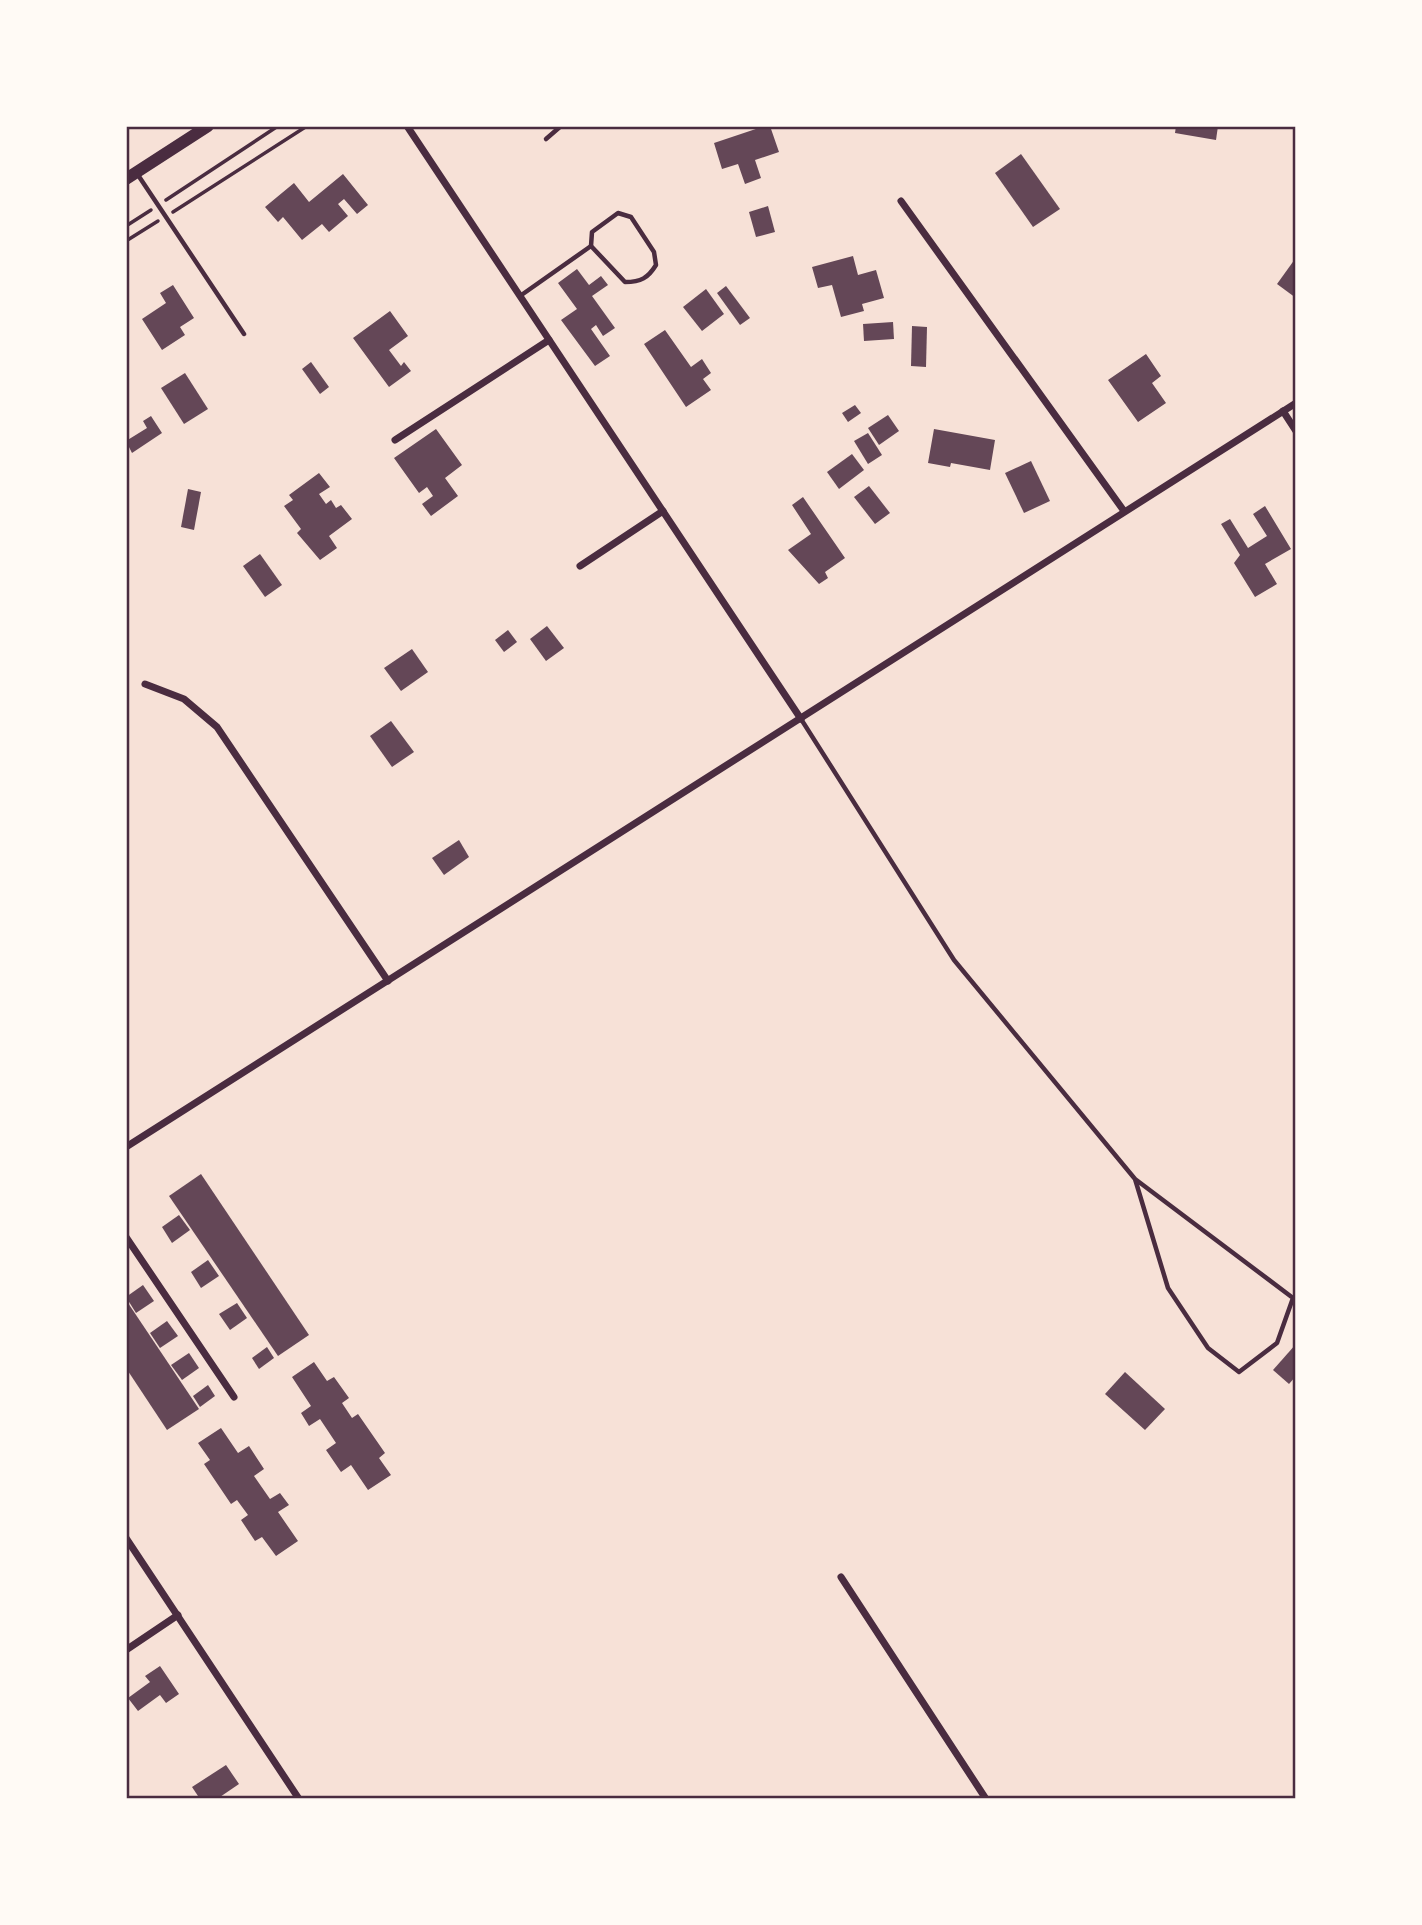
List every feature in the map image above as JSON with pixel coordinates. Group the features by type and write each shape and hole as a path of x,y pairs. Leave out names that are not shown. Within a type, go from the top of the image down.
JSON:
{"main road":[{"path":"131,175 208,126"}],"street":[{"path":"407,126 801,719"},
{"path":"901,201 1124,511"},
{"path":"395,440 549,341"},
{"path":"126,1147 1296,403"},
{"path":"1283,411 1296,431"},
{"path":"580,566 663,511"},
{"path":"145,684 184,699 217,727 388,981"},
{"path":"126,1237 234,1397"},
{"path":"126,1538 295,1798"},
{"path":"841,1577 986,1799"},
{"path":"126,1650 178,1615"}],"lane":[{"path":"546,139 561,126"},
{"path":"131,175 167,215 244,334"},
{"path":"520,296 590,246 592,232 618,213 631,217 654,252 656,265 648,276 637,282 625,282 590,246"},
{"path":"801,719 954,960 1135,1179 1293,1298 1277,1343 1239,1371 1208,1348 1168,1288 1135,1179"}],"path":[{"path":"126,226 278,126"},
{"path":"126,241 307,126"}],"building":[{"path":"770,126 779,152 755,160 761,178 745,184 738,164 722,169 714,143"},
{"path":"1176,126 1218,126 1216,140 1175,133"},
{"path":"1021,154 1060,209 1033,227 995,173"},
{"path":"343,174 368,205 357,214 344,199 338,204 348,216 329,232 322,224 302,240 283,217 278,222 265,207 294,183 309,202"},
{"path":"768,206 775,232 756,237 749,212"},
{"path":"853,256 858,275 876,270 884,298 862,304 864,311 841,317 832,285 818,288 812,267"},
{"path":"1295,259 1296,261 1296,298 1277,284"},
{"path":"577,269 589,285 601,276 608,285 592,296 615,328 603,336 596,325 591,329 610,356 595,366 561,320 577,309 558,283"},
{"path":"173,285 194,318 180,327 185,335 162,350 142,319 166,303 160,293"},
{"path":"726,286 750,318 740,325 717,293"},
{"path":"706,289 724,314 702,331 683,307"},
{"path":"390,311 408,336 389,350 401,366 404,362 411,371 389,387 353,338"},
{"path":"893,322 894,339 864,341 863,324"},
{"path":"912,326 927,327 926,367 911,366"},
{"path":"665,330 691,367 702,359 711,373 703,379 711,390 686,407 644,344"},
{"path":"1146,354 1161,376 1152,383 1166,403 1138,422 1108,380"},
{"path":"311,362 329,387 320,394 302,369"},
{"path":"185,373 208,409 184,424 161,388"},
{"path":"855,405 861,413 848,422 842,413"},
{"path":"888,415 899,431 879,445 868,428"},
{"path":"151,416 162,433 132,453 126,441 147,428 143,421"},
{"path":"436,429 462,465 445,478 458,496 431,516 422,504 433,496 427,487 419,493 394,458"},
{"path":"934,429 995,440 990,470 951,463 950,467 928,463"},
{"path":"868,433 882,455 868,464 854,441"},
{"path":"852,454 864,470 839,489 827,472"},
{"path":"1031,461 1050,501 1024,513 1005,473"},
{"path":"319,473 330,487 319,494 326,504 331,500 336,508 341,505 352,519 329,536 337,548 320,560 297,533 301,529 284,506 293,500 289,495"},
{"path":"869,486 890,513 875,524 854,497"},
{"path":"188,489 201,492 194,530 181,527"},
{"path":"803,497 845,558 825,572 828,578 819,584 788,550 811,534 792,505"},
{"path":"1265,506 1291,549 1265,564 1277,584 1255,597 1234,563 1240,555 1221,524 1230,519 1248,548 1267,536 1253,514"},
{"path":"260,554 282,585 265,597 243,566"},
{"path":"547,626 564,648 546,661 530,639"},
{"path":"508,630 517,642 504,652 495,640"},
{"path":"412,649 428,672 401,691 384,668"},
{"path":"391,721 414,752 392,767 370,736"},
{"path":"459,840 469,857 444,875 432,858"},
{"path":"201,1174 309,1335 278,1356 169,1196"},
{"path":"179,1215 190,1230 172,1243 162,1227"},
{"path":"208,1260 219,1276 201,1288 191,1272"},
{"path":"143,1285 154,1301 136,1313 126,1297"},
{"path":"126,1300 199,1409 167,1430 126,1368"},
{"path":"237,1303 247,1318 230,1330 219,1314"},
{"path":"167,1321 178,1336 160,1348 150,1333"},
{"path":"1296,1344 1296,1376 1289,1384 1273,1370"},
{"path":"267,1347 274,1358 259,1369 252,1358"},
{"path":"189,1353 199,1368 182,1380 171,1365"},
{"path":"314,1362 327,1381 334,1377 349,1398 342,1403 352,1418 358,1414 385,1453 379,1458 391,1475 368,1490 351,1465 341,1472 326,1450 336,1443 320,1419 309,1426 301,1413 311,1406 292,1377"},
{"path":"1125,1372 1165,1409 1145,1430 1105,1394"},
{"path":"208,1385 215,1396 200,1407 193,1396"},
{"path":"221,1428 238,1453 249,1446 264,1469 254,1476 270,1499 280,1493 289,1505 278,1512 298,1541 276,1556 262,1537 255,1541 241,1520 248,1515 237,1500 231,1504 204,1464 210,1460 198,1443"},
{"path":"160,1666 179,1694 166,1703 160,1695 138,1711 128,1698 150,1682 145,1676"},
{"path":"226,1765 239,1784 217,1799 200,1799 192,1787"}]}
